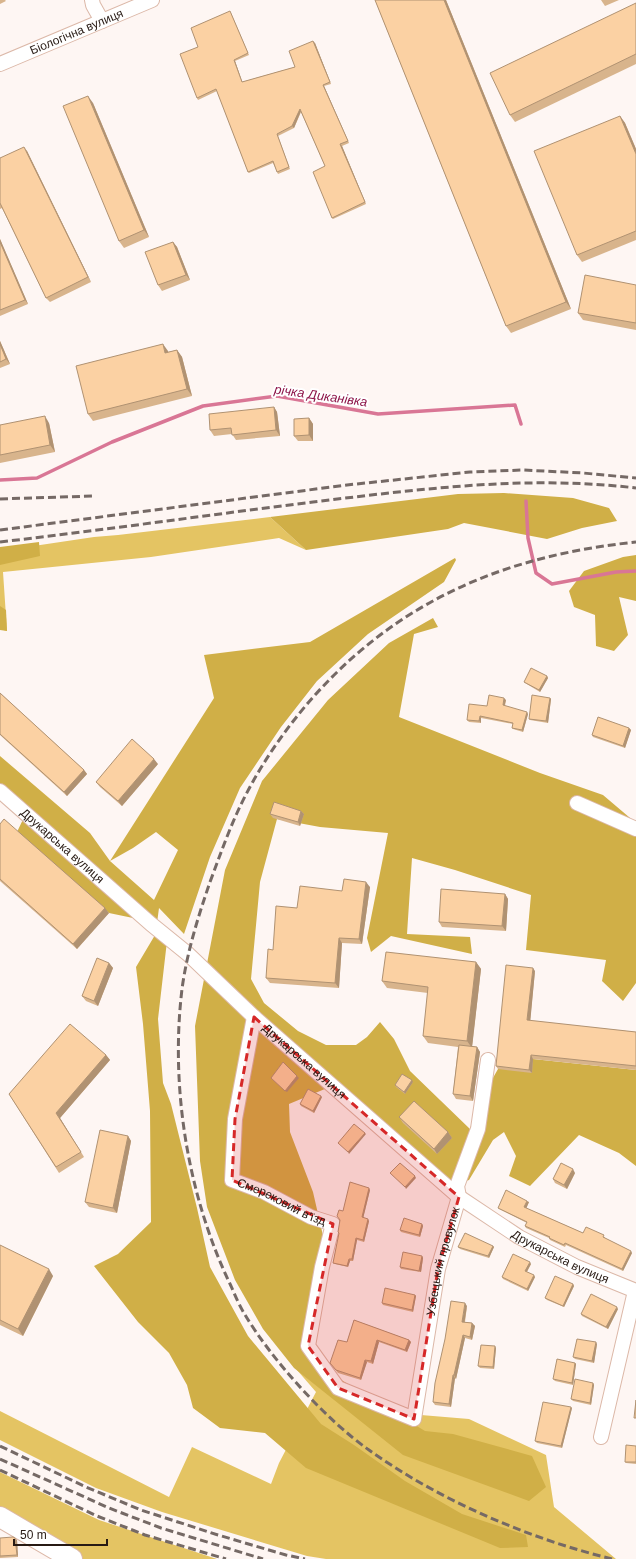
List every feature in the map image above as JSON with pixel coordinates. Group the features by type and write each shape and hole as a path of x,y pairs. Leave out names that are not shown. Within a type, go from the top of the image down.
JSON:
{"main road":[{"path":"0,1517 72,1559"}],"street":[{"path":"92,0 93,5 102,21"},
{"name":"Біологічна вулиця","path":"0,64 152,0"},
{"name":"Друкарська вулиця","path":"0,791 151,924 188,954 254,1017 459,1197 519,1237 577,1267 636,1291"},
{"path":"577,803 636,829"},
{"name":"Смерековий в'їзд","path":"254,1017 235,1119 232,1180 264,1192 311,1217 333,1224 322,1267 308,1346 338,1388 414,1419"},
{"name":"Узбецький провулок","path":"414,1419 438,1269 459,1197 457,1186 478,1129 488,1060"},
{"path":"601,1437 636,1291"}],"highlighted area":[{"path":"254,1017 332,1086 459,1197 438,1269 414,1419 338,1388 308,1346 333,1224 232,1180 235,1119"}],"shaded area":[{"path":"504,493 573,498 609,508 617,521 582,528 547,539 464,523 448,529 306,550 270,517 458,494"},
{"path":"270,517 306,550 279,538 151,557 3,572 7,631 0,629 0,551 94,537"},
{"path":"39,542 40,556 0,565 0,547"},
{"path":"636,555 636,601 619,597 628,635 614,651 596,646 595,615 574,607 569,591 584,571 623,557"},
{"path":"455,558 456,560 444,582 368,634 317,681 281,727 240,788 210,857 184,934 159,908 157,923 109,913 17,832 28,809 0,784 0,756 90,833 110,861 214,698 204,655 310,642","holes":["156,832 178,850 154,900 110,861 133,848"]},
{"path":"0,606 6,610 7,631 0,630"},
{"path":"433,618 438,627 414,634 399,717 540,773 603,795 636,823 636,983 623,1001 602,981 606,960 526,950 531,895 455,870 412,858 407,934 470,937 472,954 391,936 371,952 367,938 388,833 320,827 277,819 260,882 251,979 264,1003 298,1031 326,1045 356,1045 367,1037 380,1022 394,1039 410,1071 470,1129 476,1108 498,1069 533,1059 636,1070 636,1166 619,1153 579,1135 530,1186 509,1176 516,1156 504,1132 493,1140 469,1180 448,1187 332,1086 289,1104 290,1132 313,1192 324,1240 310,1293 308,1346 325,1370 425,1431 453,1434 532,1456 546,1487 529,1501 403,1455 294,1368 263,1329 235,1280 207,1207 200,1161 195,1026 225,870 262,781 328,700 389,643"},
{"path":"158,930 167,941 158,1019 163,1083 171,1104 210,1267 248,1336 321,1424 405,1481 462,1514 526,1535 528,1547 500,1548 306,1468 265,1433 220,1428 193,1408 187,1385 169,1353 138,1322 94,1266 118,1254 151,1222 150,1111 143,1024 136,967"},
{"path":"308,1346 341,1389 421,1415 469,1419 546,1455 554,1507 616,1559 326,1559 307,1556 162,1512 96,1488 0,1440 0,1411 169,1497 192,1447 271,1484 279,1463 316,1392 297,1370"},
{"path":"0,1472 99,1520 217,1559 81,1559 0,1512"}],"building":[{"path":"375,0 444,0 566,302 506,326"},
{"path":"636,3 636,54 510,115 490,73"},
{"path":"230,11 248,53 234,60 242,82 295,67 289,51 313,41 330,82 323,85 348,141 340,144 365,202 332,218 313,172 325,166 300,109 292,126 277,134 289,167 277,172 273,161 248,172 216,89 197,98 180,54 198,47 191,28"},
{"path":"88,96 144,230 119,241 63,106"},
{"path":"620,116 636,154 636,231 577,255 534,151"},
{"path":"24,147 88,277 46,298 0,203 0,158"},
{"path":"0,242 25,300 0,310"},
{"path":"173,242 186,275 158,285 145,252"},
{"path":"585,275 636,285 636,323 578,313"},
{"path":"0,344 6,359 0,362"},
{"path":"163,344 165,353 177,350 187,389 88,414 76,366"},
{"path":"274,407 276,430 232,435 231,428 210,430 209,414"},
{"path":"45,416 50,445 0,455 0,425"},
{"path":"309,418 309,435 294,436 294,419"},
{"path":"531,668 547,676 539,690 524,682"},
{"path":"0,693 84,770 64,792 0,734"},
{"path":"489,695 504,698 503,705 527,712 522,730 512,728 513,723 480,716 479,721 467,720 469,704 487,706"},
{"path":"532,695 550,698 546,721 529,719"},
{"path":"598,717 629,728 623,746 592,735"},
{"path":"132,739 154,759 118,801 96,782"},
{"path":"274,802 301,811 298,822 270,814"},
{"path":"4,819 105,908 73,944 0,879 0,824"},
{"path":"344,879 366,882 359,939 339,938 335,983 266,978 268,949 273,950 276,906 297,908 300,886 342,891"},
{"path":"441,889 505,894 502,926 439,922"},
{"path":"386,952 476,962 467,1041 423,1036 428,987 382,981"},
{"path":"97,958 109,963 94,1001 82,996"},
{"path":"506,965 533,968 527,1020 636,1032 636,1066 531,1055 529,1070 496,1066"},
{"path":"70,1024 106,1055 56,1113 81,1152 56,1167 9,1094"},
{"path":"459,1045 477,1047 470,1096 453,1094"},
{"path":"283,1062 297,1076 285,1091 271,1078"},
{"path":"402,1074 412,1080 404,1092 395,1085"},
{"path":"308,1089 321,1096 313,1111 300,1104"},
{"path":"414,1101 448,1132 434,1149 399,1117"},
{"path":"354,1124 365,1133 348,1152 338,1143"},
{"path":"100,1130 128,1136 113,1208 85,1202"},
{"path":"400,1163 415,1176 405,1187 390,1173"},
{"path":"561,1163 573,1169 564,1185 553,1179"},
{"path":"350,1182 369,1188 362,1217 368,1219 363,1240 356,1238 352,1259 349,1259 347,1266 333,1263 339,1233 340,1220 337,1216 339,1210 343,1211"},
{"path":"506,1190 527,1201 524,1207 583,1233 586,1227 604,1235 603,1237 631,1251 622,1269 565,1243 564,1245 549,1238 550,1237 525,1226 527,1222 498,1208"},
{"path":"404,1218 422,1224 419,1235 400,1230"},
{"path":"465,1233 493,1246 488,1256 458,1247"},
{"path":"0,1245 49,1269 18,1329 0,1320"},
{"path":"403,1252 422,1256 419,1271 400,1267"},
{"path":"513,1254 530,1262 525,1271 534,1275 527,1289 502,1277"},
{"path":"555,1276 573,1284 563,1306 545,1298"},
{"path":"385,1288 415,1295 412,1310 382,1303"},
{"path":"591,1294 617,1307 606,1327 581,1314"},
{"path":"451,1301 465,1303 462,1322 472,1323 470,1337 463,1335 453,1375 449,1404 433,1402 435,1383 445,1339"},
{"path":"354,1320 409,1340 405,1350 377,1340 371,1361 365,1360 360,1378 336,1370 330,1363 338,1340 347,1342"},
{"path":"577,1339 596,1342 592,1361 573,1357"},
{"path":"481,1345 495,1346 493,1367 478,1366"},
{"path":"557,1359 575,1363 572,1383 553,1379"},
{"path":"575,1379 593,1383 590,1403 571,1399"},
{"path":"636,1400 636,1418 634,1418"},
{"path":"543,1402 571,1407 561,1446 535,1441"},
{"path":"626,1445 636,1446 636,1462 625,1462"},
{"path":"0,1538 15,1538 17,1555 0,1556"}],"waterway":[{"name":"річка Диканівка","path":"0,480 37,478 112,442 203,406 277,396 378,414 515,405 521,424"},
{"name":"річка Диканівка","path":"526,501 528,538 536,573 552,584 616,572 636,571"}],"railway":[{"path":"0,530 347,485 470,472 523,470 583,473 636,478"},
{"path":"0,542 434,488 515,483 596,484 636,488"},
{"path":"0,499 94,496"},
{"path":"612,1559 548,1540 516,1528 454,1501 425,1485 396,1468 352,1437 317,1405 284,1368 255,1331 240,1307 216,1252 204,1216 193,1179 186,1141 181,1103 179,1027 182,989 190,948 210,882 230,830 249,788 263,764 314,696 354,656 375,639 404,618 435,600 466,585 498,572 532,561 566,553 636,542"},
{"path":"0,1446 86,1487 141,1510 218,1535 305,1559"},
{"path":"0,1459 109,1508 161,1528 263,1559"},
{"path":"0,1470 97,1516 145,1535 226,1559"}]}
